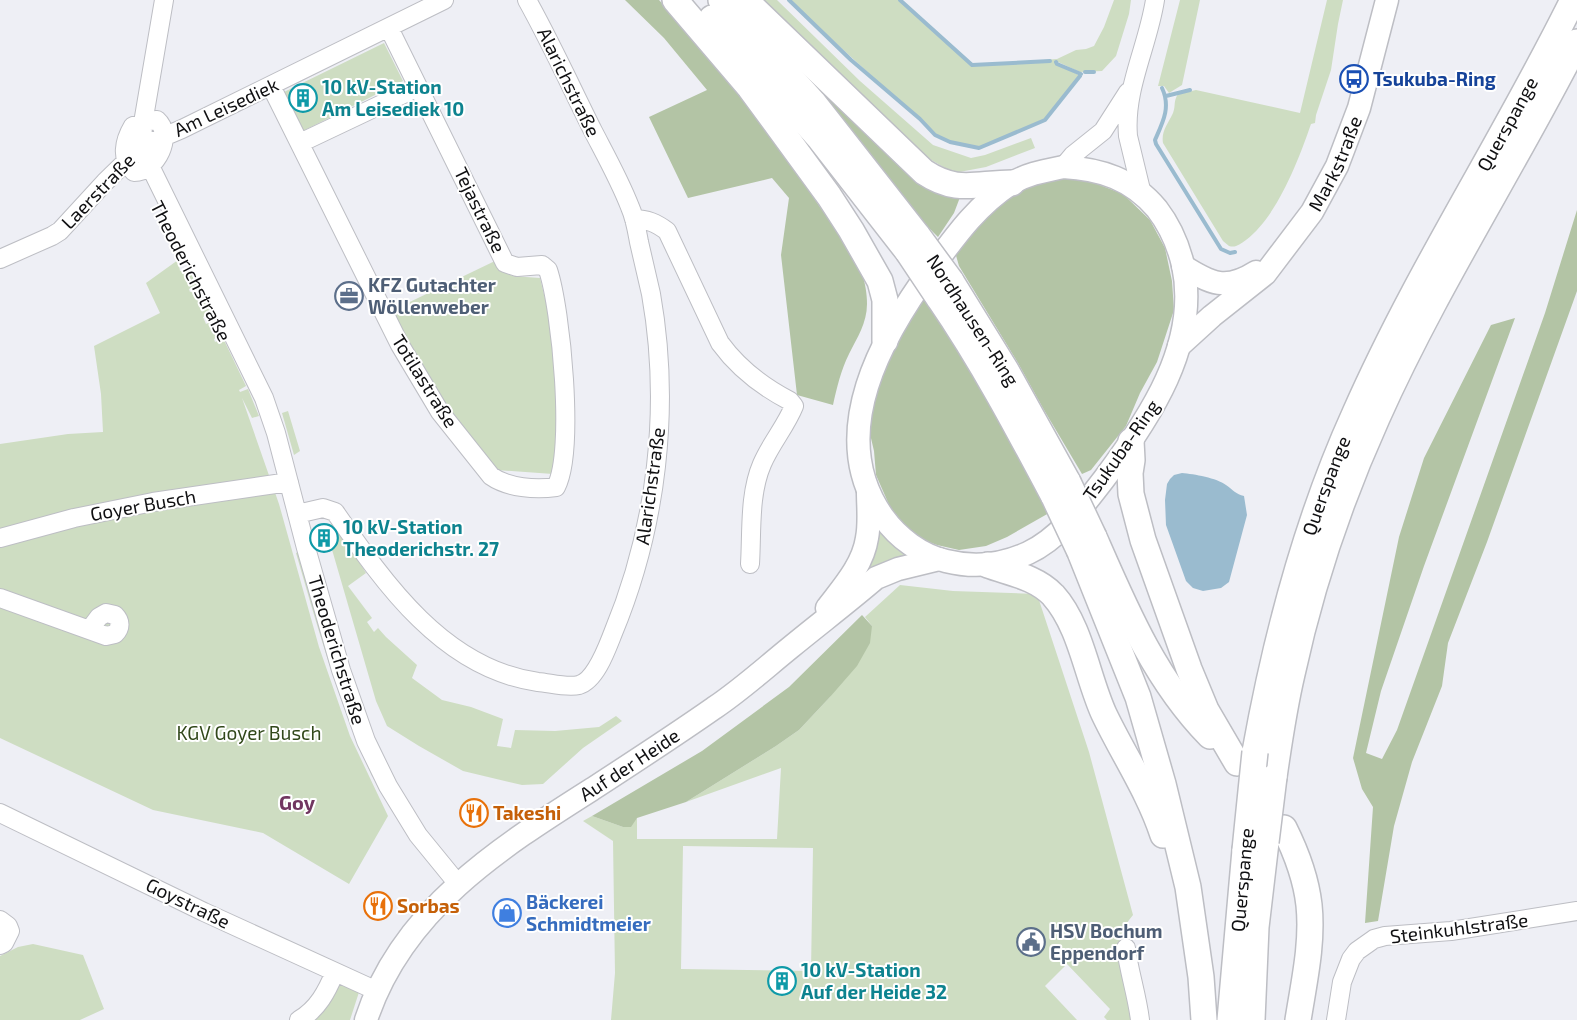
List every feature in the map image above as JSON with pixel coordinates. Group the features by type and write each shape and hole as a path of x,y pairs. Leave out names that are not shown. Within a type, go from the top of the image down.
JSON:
{"highway":[{"path":"675,0 750,88 829,196 851,230 880,281 885,300 885,341"},
{"name":"Nordhausen-Ring","path":"695,0 913,244"},
{"name":"Nordhausen-Ring","path":"721,0 813,102 945,289 964,335 1061,490 1087,544"},
{"path":"746,0 914,163 929,174 943,182 959,186 1012,183"},
{"name":"Querspange","path":"1230,1020 1265,840 1246,758 1294,579 1319,503 1348,428 1368,384 1407,308 1521,101 1573,0"},
{"name":"Querspange","path":"1252,1020 1256,927 1274,777 1292,674 1320,568 1352,476 1377,417 1420,329 1577,42"},
{"path":"1131,441 1131,494 1143,540 1206,710 1246,758"},
{"path":"1087,544 1124,606 1142,643 1165,680 1194,719 1246,758"},
{"path":"1087,544 1150,737 1173,822 1188,887 1201,977 1204,1020"},
{"path":"988,565 1042,585 1062,605 1070,620 1103,712 1160,826 1174,875 1186,942 1201,977"},
{"path":"1265,840 1297,854 1307,890 1310,938 1298,1020"}],"main road":[{"name":"Markstraße","path":"1179,346 1212,316 1265,274 1312,212 1337,166 1360,108 1387,0"},
{"name":"Tsukuba-Ring","path":"1063,167 1085,168 1108,174 1142,194 1156,208 1171,230 1179,248 1186,283 1186,303 1179,346 1168,377 1131,441 1096,488 1051,539 1029,552 1007,561 988,565 965,565 939,559 923,552 905,540 891,527 879,511 868,490 860,451 859,430 862,405 868,382 885,341 915,291 970,217 1012,183 1032,173 1063,167"},
{"name":"Markstraße","path":"1183,266 1202,279 1222,285 1247,278 1276,259"},
{"name":"Auf der Heide","path":"810,632 843,587 864,551 868,525 868,490"},
{"name":"Auf der Heide","path":"366,1020 386,973 411,935 458,884 516,838 645,756 716,706 876,578 898,569 939,559"}],"street":[{"name":"Laerstraße","path":"0,259 60,231 126,152 138,124 164,0"},
{"name":"Am Leisediek","path":"142,146 271,86 444,0"},
{"name":"Alarichstraße","path":"297,514 324,508 335,512 382,578 399,597 436,634 467,657 502,672 531,681 566,686 585,682 593,674 600,662 632,583 646,529 653,490 659,413 659,377 651,295 630,206 527,0"},
{"path":"1142,194 1127,127 1132,86 1155,0"},
{"name":"Tejastraße","path":"389,28 505,263 517,267 534,264 542,265 548,270 560,335 565,417 563,461 560,479 556,487"},
{"name":"Totilastraße","path":"271,86 400,345 440,412 491,476 498,481 526,487 556,487"},
{"path":"300,144 418,86"},
{"path":"1063,167 1103,131 1132,86"},
{"path":"126,152 129,167 134,172 150,165 164,136 164,131 159,122 154,120 138,124"},
{"name":"Laerstraße","path":"126,152 142,146 138,124"},
{"name":"Theoderichstraße","path":"142,146 256,402 289,482"},
{"name":"Theoderichstraße","path":"150,165 266,377 280,410 289,482 297,514 341,670 366,741 388,786 418,835 458,884"},
{"path":"634,218 647,219 666,231 720,343 728,355 756,381 790,401 794,406 762,464 757,480 754,494 750,564"},
{"name":"Goyer Busch","path":"0,538 74,518 153,502 289,482"},
{"path":"0,598 90,629"},
{"name":"Goystraße","path":"0,813 204,912 377,991"},
{"name":"Steinkuhlstraße","path":"1336,1020 1342,982 1351,959 1357,951 1374,939 1385,936 1451,931 1577,911"},
{"path":"0,920 8,926 10,931 4,943 0,945"},
{"path":"1126,948 1130,974 1138,999 1140,1020"},
{"path":"299,1020 312,1011 327,990 335,972"}],"green space":[{"path":"625,0 659,0 681,24 763,126 853,254 866,288 867,311 861,330 844,366 833,405 797,395 781,255 789,198 772,178 688,198 649,117 707,90 664,38"},
{"path":"762,0 777,0 860,81 933,145 971,158 985,155 1031,138 1035,148 986,167 954,173 919,153"},
{"path":"789,0 901,0 974,65 1057,59 1076,50 1094,46 1104,27 1114,0 1131,0 1129,14 1116,56 1102,71 1080,72 1058,62 1055,63 1079,75 1046,118 979,147 947,141 935,134"},
{"path":"1180,0 1200,0 1182,85 1169,93 1164,86 1158,86"},
{"path":"1327,0 1343,0 1331,70 1315,123 1311,124 1286,186 1268,217 1246,240 1236,246 1229,246 1223,241 1163,143 1164,131 1173,113 1176,97 1178,94 1196,90 1300,113"},
{"path":"384,43 403,81 303,131 284,92"},
{"path":"785,55 962,192 954,213 938,237 925,224 856,138"},
{"path":"1066,177 1087,180 1123,194 1150,220 1165,248 1172,281 1174,310 1157,362 1140,393 1126,426 1091,470 1082,474 959,266 955,252 971,229 1012,194 1041,181"},
{"path":"1577,210 1577,291 1487,542 1448,643 1442,686 1412,762 1394,826 1378,921 1365,923 1373,807 1362,789 1353,758 1399,537 1424,458 1491,325 1515,318 1424,566 1381,691 1366,753 1382,759 1397,730 1545,313"},
{"name":"KGV Goyer Busch","path":"178,260 180,271 189,270 197,285 189,289 190,292 198,289 210,312 203,317 206,324 214,320 221,335 214,339 215,342 223,338 246,386 239,390 240,392 248,389 259,416 252,418 242,398 279,504 319,647 350,736 388,816 349,884 263,833 153,810 0,738 0,444 68,434 103,432 101,394 94,346 160,313 146,283"},
{"path":"497,260 512,276 540,278 553,331 558,412 553,474 496,470 439,403 391,311"},
{"path":"923,298 958,348 990,402 1049,513 1007,537 986,546 959,550 915,537 890,507 876,475 870,434 870,417 876,387 895,342"},
{"path":"288,411 300,451 294,455 282,413"},
{"path":"332,524 336,525 366,573 348,586 372,618 367,622 374,632 378,628 417,665 412,678 442,700 471,707 503,719 497,746 511,748 515,730 555,731 599,727 616,716 622,721 583,748 543,784 522,785 463,771 387,726 376,701 326,529"},
{"path":"877,529 908,558 871,571 867,566"},
{"path":"298,552 375,777 372,776 360,749 339,694 304,581 296,553"},
{"path":"900,585 953,591 1037,594 1089,752 1133,915 1122,932 1119,947 1121,967 1135,1020 1107,1020 1104,1017 1110,1009 1067,964 1045,986 1077,1020 611,1020 615,973 613,841 583,821 592,816 623,827 637,818 637,839 777,839 781,768 686,802 799,730 830,697 872,626 865,617","holes":["683,846 813,848 811,971 681,969"]},
{"path":"862,615 872,626 870,643 857,666 799,730 686,802 637,818 631,827 623,827 592,816 702,751 789,687"},
{"path":"33,944 83,955 104,1009 80,1020 0,1020 0,956 18,947"},
{"path":"337,981 360,989 350,1020 313,1020"}],"water":[{"path":"1182,473 1217,480 1244,496 1247,515 1229,582 1221,588 1203,591 1193,588 1186,581 1166,525 1165,500 1167,484 1174,475"}],"waterway":[{"path":"789,0 851,60 920,119 935,135 950,142 979,148 1045,120 1080,76"},
{"path":"900,0 972,65 1050,61"},
{"path":"1056,62 1081,74"},
{"path":"1085,72 1094,72"},
{"path":"1162,88 1165,95 1166,108 1155,140 1156,144 1221,249 1230,253 1235,252"},
{"path":"1166,96 1190,90"}],"place":[{"name":"Tsukuba-Ring","path":"1354,79"},
{"name":"10 kV-Station Am Leisediek 10","path":"303,98"},
{"name":"KFZ Gutachter Wöllenweber","path":"349,296"},
{"name":"10 kV-Station Theoderichstr. 27","path":"324,538"},
{"name":"Takeshi","path":"474,813"},
{"name":"Sorbas","path":"378,906"},
{"name":"Bäckerei Schmidtmeier","path":"507,913"},
{"name":"HSV Bochum Eppendorf","path":"1031,942"},
{"name":"10 kV-Station Auf der Heide 32","path":"782,981"}],"district":[{"name":"Goy","path":"297,803"}]}
